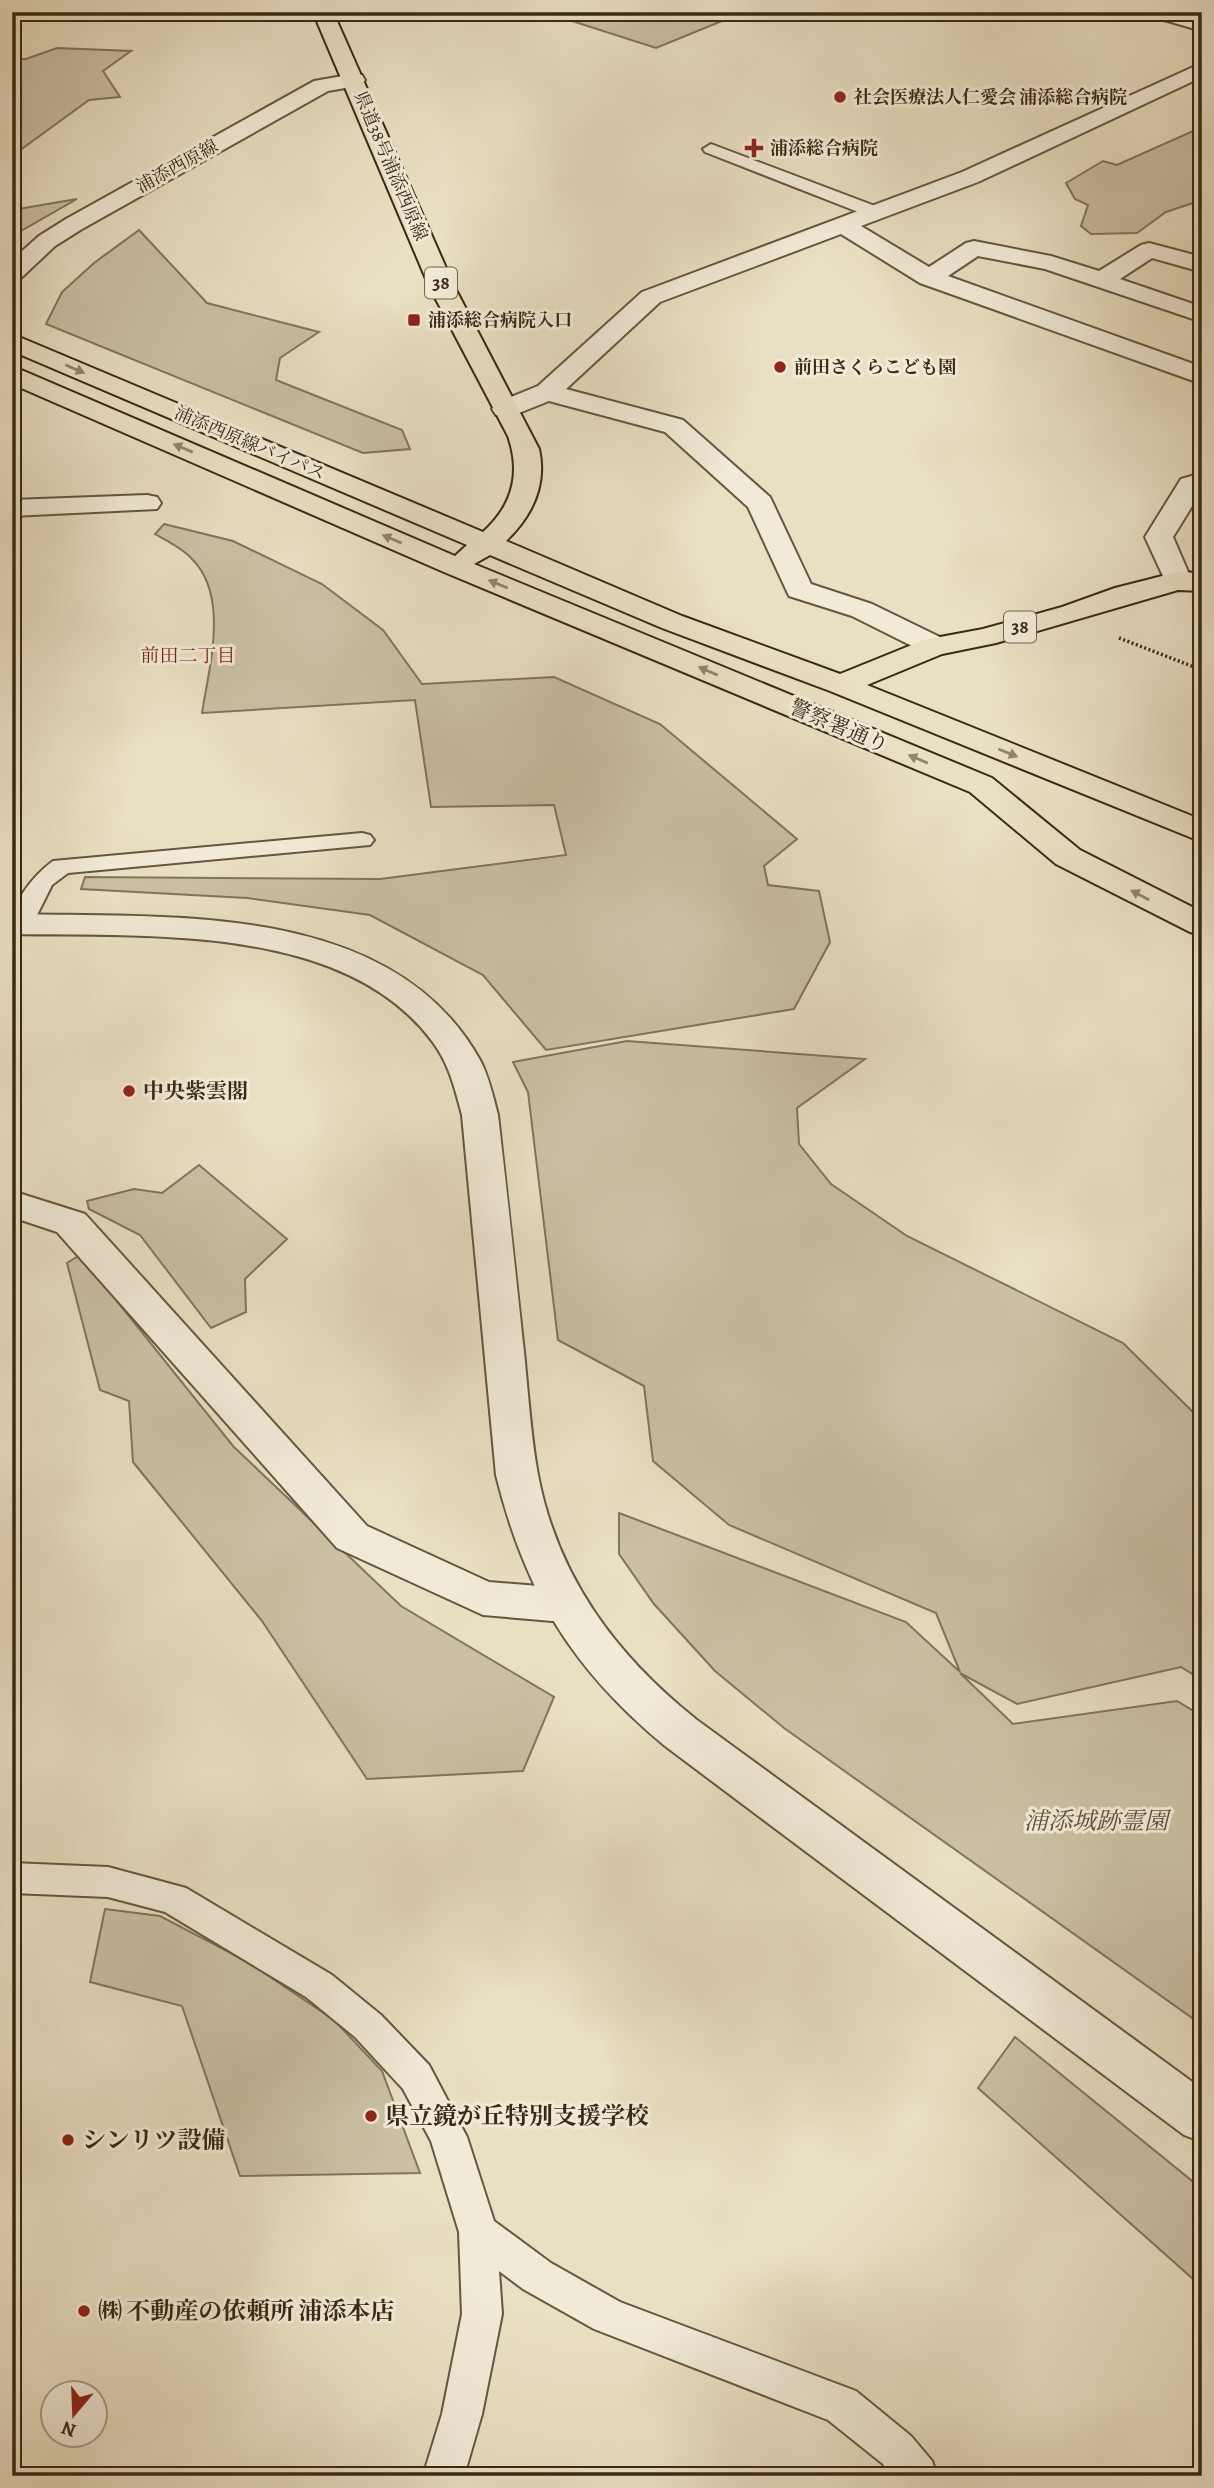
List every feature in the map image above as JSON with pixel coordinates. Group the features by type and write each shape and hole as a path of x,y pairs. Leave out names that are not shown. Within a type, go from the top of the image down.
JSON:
{"main road":[{"name":"県道38号浦添西原線","path":"323,12 459,325 527,449 529,474 524,496 514,515 488,544 454,566"},
{"name":"浦添西原線バイパス","path":"12,342 488,544"},
{"name":"浦添西原線バイパス","path":"12,374 454,566"},
{"name":"警察署通り","path":"488,544 672,622 841,685 1202,832"},
{"path":"488,544 511,561 967,756 981,785"},
{"name":"警察署通り","path":"454,566 981,785 1069,857 1202,925"},
{"name":"38","path":"841,685 935,646 1062,616 1125,594 1190,581"}],"street":[{"path":"505,409 547,392 651,297 970,177 1202,69"},
{"name":"浦添西原線","path":"12,273 47,241 74,224 322,86 354,80"},
{"path":"841,224 929,278 1201,375"},
{"path":"929,278 974,248 1051,263 1202,316"},
{"path":"1100,281 1149,250 1202,265"},
{"path":"547,392 674,426 760,503 799,590 862,610 935,646"},
{"path":"1190,581 1159,537 1191,485 1202,481"},
{"path":"12,508 147,503"},
{"path":"17,924 228,931 293,943 359,968 394,987 425,1012 462,1059 480,1115 517,1475 531,1531 564,1605 629,1688 681,1733 1202,2119"},
{"path":"12,1204 71,1223 352,1537 483,1598 564,1605"}],"lane":[{"path":"1152,12 1202,27"},
{"path":"711,149 877,212"},
{"path":"17,924 42,881 61,866 362,840"},
{"path":"12,1878 108,1882 174,1899 319,1986 368,2026 416,2077 448,2137 478,2232 482,2314 462,2414 443,2476"},
{"path":"478,2232 537,2276 608,2316 842,2405 897,2450 918,2476"}],"path":[{"path":"1062,616 1202,670"}],"green space":[{"path":"544,12 744,12 656,48"},
{"path":"57,48 131,51 103,71 120,97 89,100 12,156 12,59 26,59"},
{"path":"1202,127 1202,200 1166,212 1137,233 1091,234 1081,226 1088,205 1075,199 1066,183 1103,161 1117,165"},
{"path":"77,199 12,236 12,210"},
{"path":"139,230 207,303 319,332 280,358 276,380 402,430 410,449 363,453 46,324 62,292 94,263"},
{"path":"164,524 233,541 322,584 383,630 422,684 554,677 660,724 797,839 764,866 768,885 819,891 830,942 794,1009 546,1050 483,975 370,915 247,898 81,889 85,877 380,879 566,855 554,805 431,807 415,700 202,713 214,632 210,591 203,573 191,558 155,534"},
{"name":"浦添城跡霊園","path":"627,1041 865,1059 797,1108 799,1144 831,1184 907,1236 1123,1343 1202,1421 1202,1680 1181,1667 1017,1704 960,1673 1013,1724 1177,1701 1202,1716 1202,2025 784,1728 715,1671 654,1604 619,1554 619,1513 906,1622 960,1672 936,1613 729,1525 653,1461 644,1386 558,1340 528,1092 513,1062"},
{"path":"199,1165 287,1239 245,1279 246,1312 211,1328 140,1235 89,1209 87,1201 134,1189 162,1193"},
{"path":"80,1255 233,1446 401,1606 554,1697 523,1771 367,1779 262,1621 133,1462 129,1401 100,1390 67,1263"},
{"path":"105,1909 160,1916 248,1962 334,2020 382,2071 420,2173 240,2176 182,2006 90,1982"},
{"path":"1015,2037 1202,2189 1202,2287 978,2088"}],"place":[{"name":"社会医療法人仁愛会 浦添総合病院","path":"840,97"},
{"name":"浦添総合病院","path":"754,148"},
{"name":"浦添総合病院入口","path":"414,320"},
{"name":"前田さくらこども園","path":"780,367"},
{"name":"中央紫雲閣","path":"129,1091"},
{"name":"県立鏡が丘特別支援学校","path":"371,2116"},
{"name":"シンリツ設備","path":"68,2140"},
{"name":"㈱ 不動産の依頼所 浦添本店","path":"84,2311"}],"district":[{"name":"前田二丁目","path":"188,656"}]}
